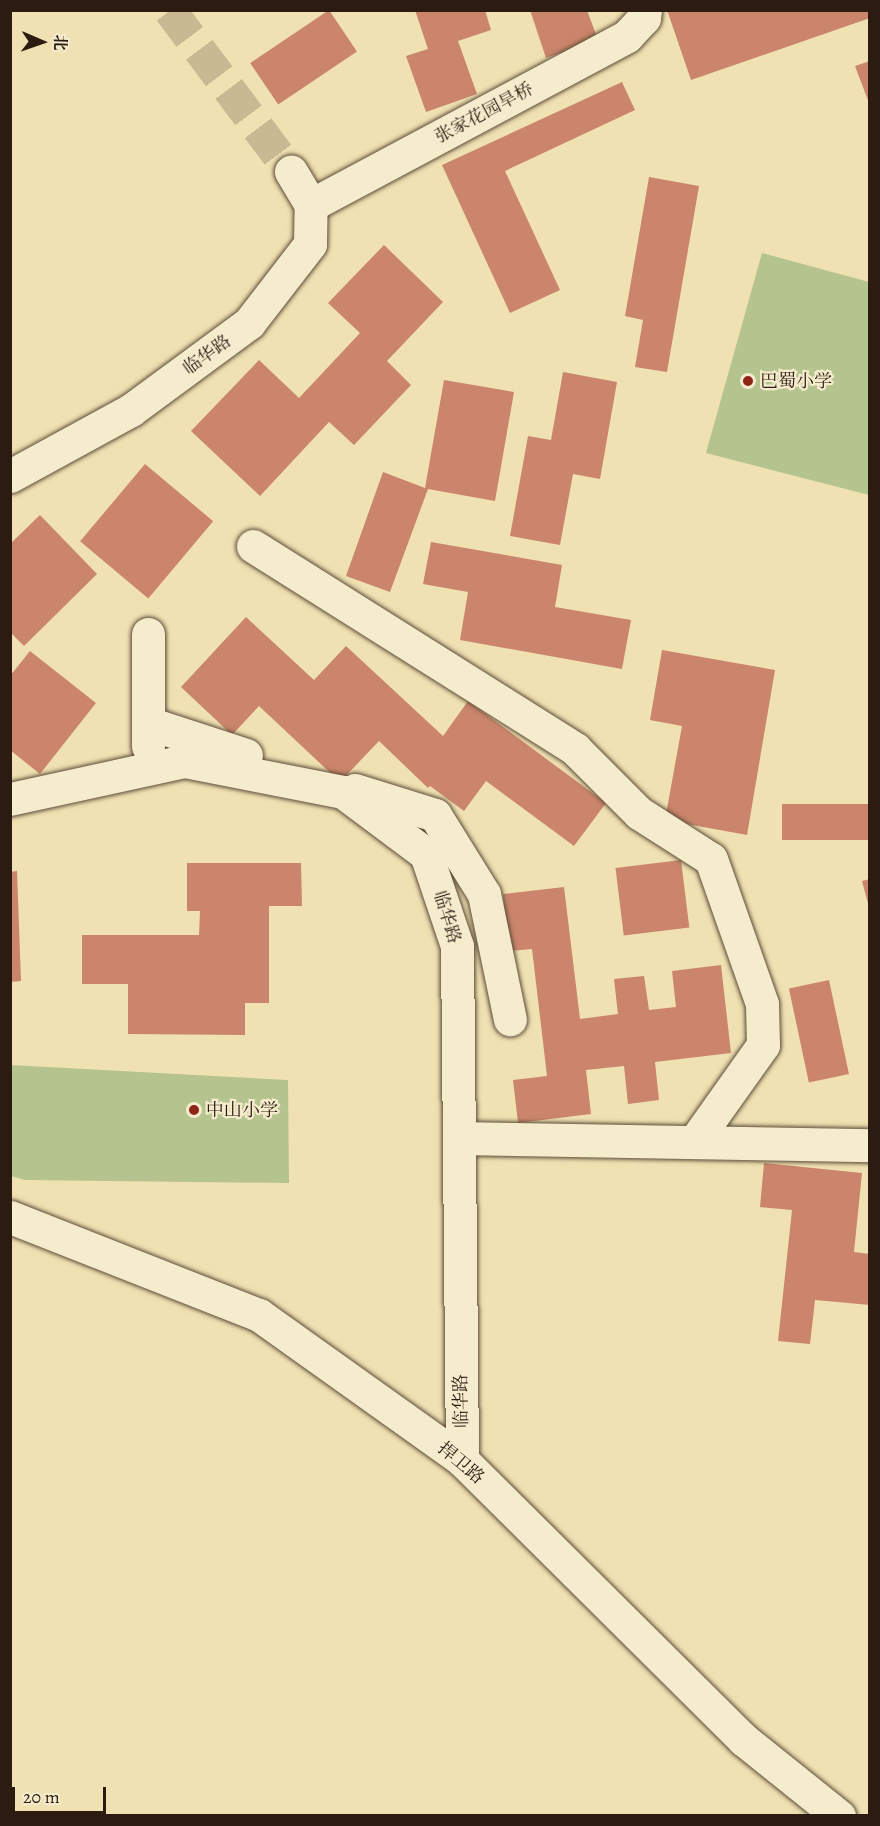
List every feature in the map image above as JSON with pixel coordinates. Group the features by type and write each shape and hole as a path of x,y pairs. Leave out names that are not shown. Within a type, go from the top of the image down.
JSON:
{"street":[{"name":"张家花园旱桥","path":"311,205 627,36 644,18 645,10"},
{"path":"291,172 311,205"},
{"name":"临华路","path":"10,476 131,410 249,324 310,244 311,205"},
{"path":"253,546 575,749 639,813 711,860 762,1004 763,1045 693,1142"},
{"path":"148,634 148,769"},
{"path":"148,723 435,815 484,894 510,1019"},
{"name":"临华路","path":"10,799 185,761 343,792 426,854 457,946 462,1460"},
{"path":"459,1138 870,1145"},
{"name":"捍卫路","path":"10,1217 259,1315 462,1460 744,1740 839,1815"}],"green space":[{"path":"762,253 869,282 869,495 706,453"},
{"path":"10,1065 288,1080 289,1183 25,1180 11,1176"}],"building":[{"path":"329,10 357,51 278,105 250,63"},
{"path":"415,10 485,10 491,30 458,41 477,94 426,112 406,56 428,49"},
{"path":"530,10 587,10 598,40 546,58"},
{"path":"667,10 870,10 870,18 691,80"},
{"path":"870,61 870,103 869,103 855,66"},
{"path":"622,82 635,110 505,171 560,290 510,313 442,165"},
{"path":"649,177 699,186 667,372 635,367 643,320 625,316"},
{"path":"384,245 443,302 387,361 411,385 354,445 329,422 260,496 191,431 259,360 299,398 360,333 328,303"},
{"path":"563,372 617,382 600,479 573,474 560,545 510,536 528,436 551,440"},
{"path":"444,380 514,392 495,501 428,489 390,592 346,576 383,472 425,488"},
{"path":"145,464 213,521 148,599 80,541"},
{"path":"40,515 97,574 24,646 10,632 10,544"},
{"path":"431,542 562,565 555,607 631,620 622,669 460,640 468,592 423,584"},
{"path":"246,617 314,680 346,646 443,736 468,701 606,803 574,846 486,781 464,811 430,786 428,788 379,741 340,782 259,706 232,735 181,687"},
{"path":"662,650 775,670 747,835 665,820 682,726 650,720"},
{"path":"30,651 96,703 40,774 10,750 10,676"},
{"path":"782,804 870,804 870,840 782,840"},
{"path":"681,860 689,927 624,936 615,868"},
{"path":"187,863 301,863 302,906 269,906 269,1003 245,1003 245,1035 128,1034 128,984 82,984 82,935 199,935 200,911 187,911"},
{"path":"17,871 21,981 10,982 10,872"},
{"path":"870,879 870,907 869,907 862,881"},
{"path":"564,887 580,1019 618,1014 614,979 644,976 649,1010 676,1007 672,971 721,965 731,1053 655,1062 659,1100 628,1104 624,1066 586,1070 591,1114 518,1123 513,1080 547,1076 532,949 509,951 503,894"},
{"path":"829,980 849,1074 809,1082 789,989"},
{"path":"764,1163 862,1173 854,1252 870,1254 870,1305 815,1300 810,1344 778,1341 792,1210 760,1207"}],"tunnel":[{"path":"170,10 291,172"}],"place":[{"name":"巴蜀小学","path":"748,381"},
{"name":"中山小学","path":"194,1110"}]}
